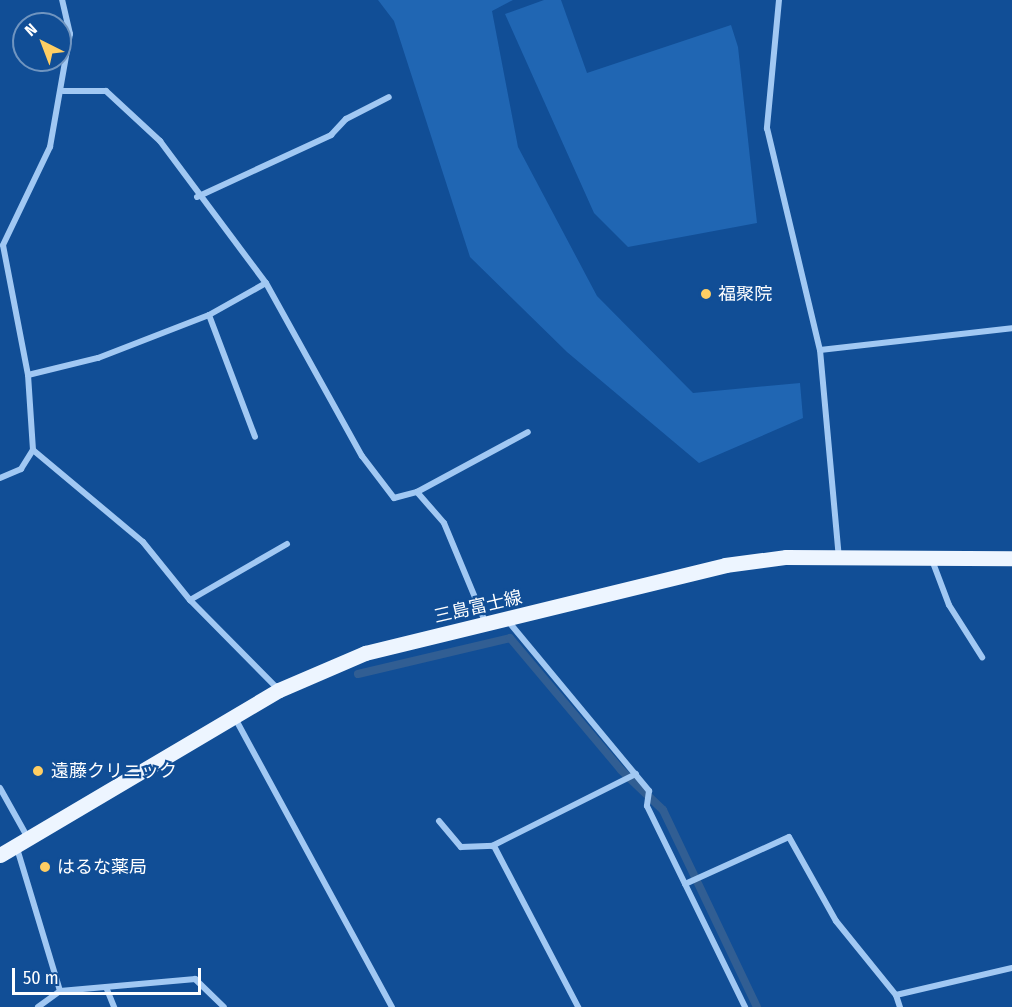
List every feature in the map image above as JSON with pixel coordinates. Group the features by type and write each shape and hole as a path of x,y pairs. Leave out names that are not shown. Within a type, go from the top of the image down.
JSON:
{"main road":[{"name":"三島富士線","path":"0,855 279,690 365,653 508,621 725,565 839,557 1012,558"}],"street":[{"path":"0,478 21,469 33,450 28,375 3,245 50,147 63,91 70,34 62,0"},
{"path":"779,0 766,128 820,350 839,557"},
{"path":"63,91 106,91 160,141 197,197 266,284 362,456 393,498 417,492 528,432"},
{"path":"197,197 331,135 346,118 389,97"},
{"path":"28,375 98,357 209,315 266,284"},
{"path":"209,315 255,437"},
{"path":"820,350 1012,328"},
{"path":"33,450 143,542 190,600 279,690"},
{"path":"417,492 444,523 486,626"},
{"path":"190,600 287,544"},
{"path":"930,557 949,605 982,657"},
{"path":"508,621 649,791 647,806 745,1007"},
{"path":"235,718 392,1007"},
{"path":"439,821 461,847 492,846 636,774"},
{"path":"0,788 22,842 60,991"},
{"path":"685,885 789,837 836,921 896,995 900,1007"},
{"path":"492,846 578,1007"},
{"path":"896,995 1012,968"},
{"path":"38,1007 60,991 195,979 224,1007"},
{"path":"106,987 114,1007"}],"shaded area":[{"path":"378,0 513,0 492,11 518,147 597,296 693,393 800,383 803,418 699,463 567,352 470,257 394,21"},
{"path":"544,0 561,0 587,73 731,25 738,47 757,223 628,247 594,213 505,14"}],"waterway":[{"path":"358,674 510,638 621,770 663,810 757,1007"}],"place":[{"name":"福聚院","path":"706,294"},
{"name":"遠藤クリニック","path":"38,771"},
{"name":"はるな薬局","path":"45,867"}]}
